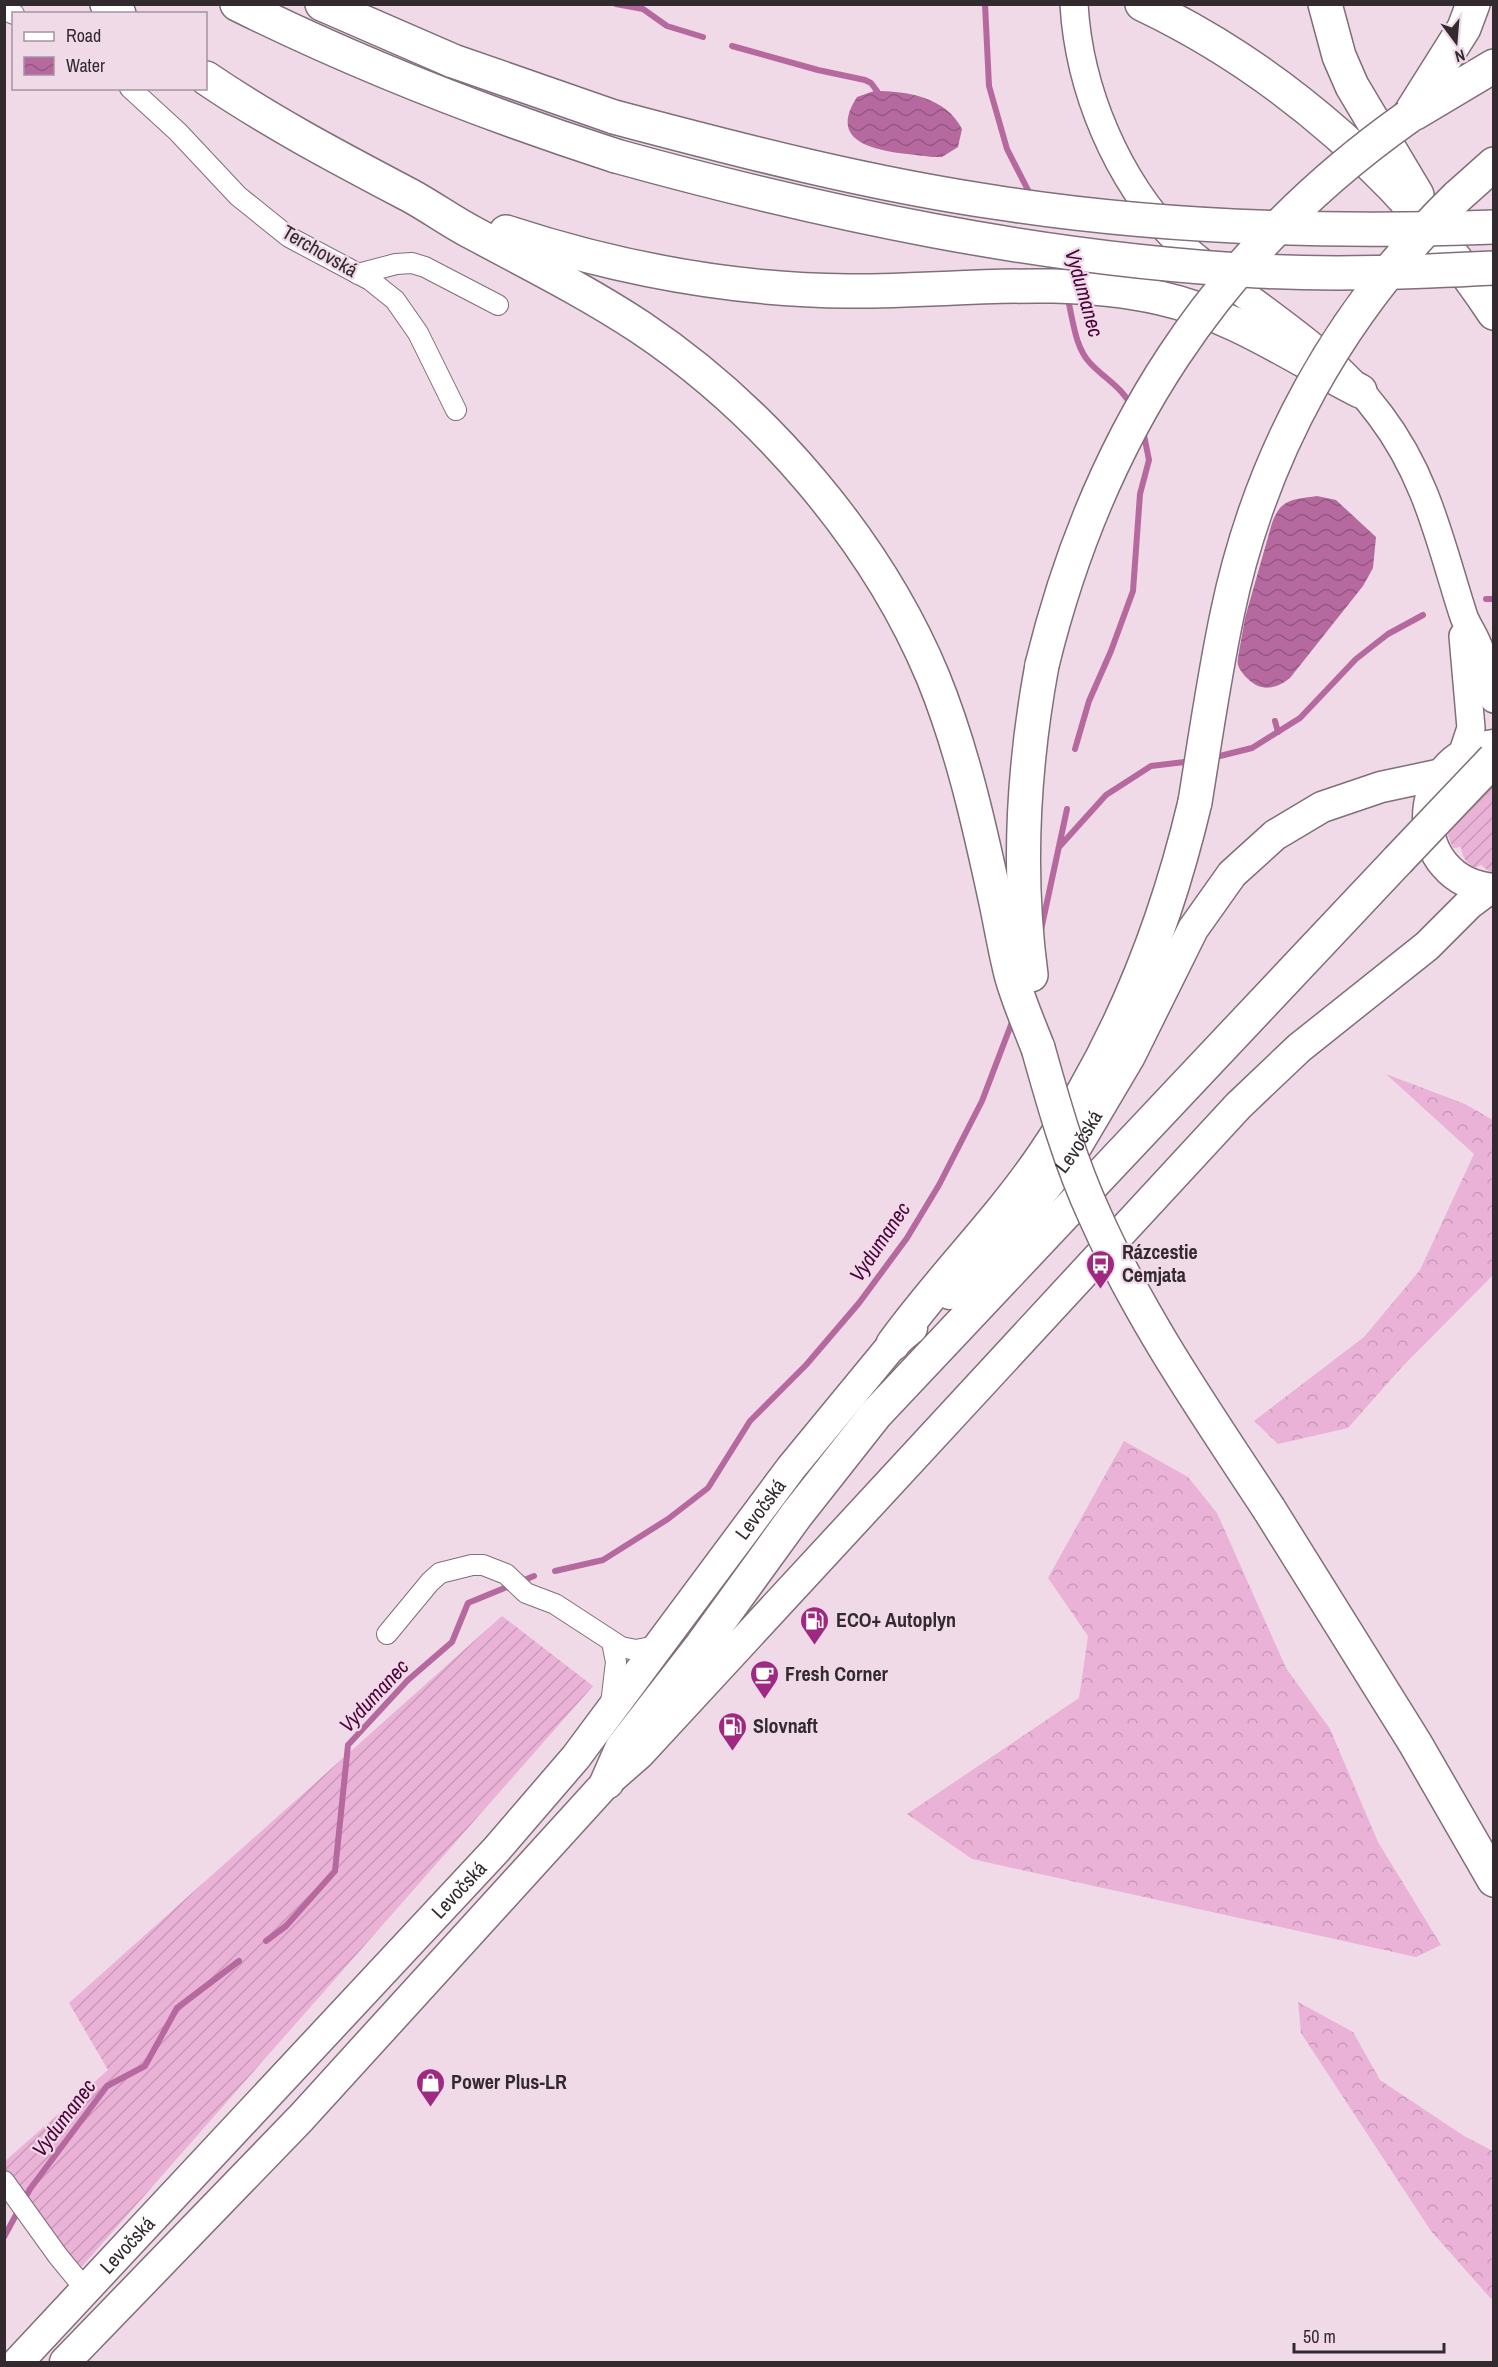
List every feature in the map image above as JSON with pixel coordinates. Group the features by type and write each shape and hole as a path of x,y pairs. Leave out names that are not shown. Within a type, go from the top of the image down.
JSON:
{"highway":[{"path":"237,4 394,76 491,114 616,156 750,193 845,214 945,233 1071,252 1257,270 1343,273 1494,268"},
{"path":"322,4 453,61 614,117 822,171 1001,204 1190,223 1388,229 1494,227"},
{"path":"1142,4 1237,58 1332,129 1399,194 1444,247 1494,313"},
{"path":"1325,4 1339,56 1352,86 1385,144 1407,176 1444,247"},
{"path":"1408,117 1464,28 1473,4"},
{"path":"1038,1048 1023,891 1024,785 1030,730 1054,614 1080,537 1117,451 1151,389 1186,336 1266,236 1336,171 1408,117 1494,66"},
{"path":"207,79 304,141 413,197 473,233 554,274 643,329 723,392 796,464 830,506 890,594 918,644 945,709 962,760 981,833 1012,979 1038,1048 1071,1157 1118,1263 1174,1361 1415,1743 1494,1880"},
{"path":"893,1344 927,1297 1043,1157 1094,1076 1125,1016 1152,950 1176,874 1195,802 1227,614 1255,513 1284,438 1306,392 1365,300 1421,231 1494,164"},
{"path":"413,197 541,244 629,265 723,282 845,291 1028,286 1094,289 1159,297 1214,314 1247,329 1360,391"},
{"path":"607,1782 622,1748 837,1462 930,1356 1494,759"}],"main road":[{"path":"1074,4 1080,49 1092,97 1105,131 1120,161 1155,214 1178,242 1314,349 1360,391 1400,443 1420,479 1439,530 1464,617 1478,643 1494,699"},
{"path":"1452,764 1471,728 1462,648 1464,617"},
{"name":"Levočská","path":"18,2362 496,1850 576,1756 662,1645 791,1468 893,1344 938,1307 1024,1215 1072,1154 1125,1066 1193,929 1232,874 1275,835 1322,807 1452,764 1494,745"},
{"name":"Levočská","path":"1452,764 1428,805 1430,839 1441,860 1457,876 1491,889"},
{"name":"Levočská","path":"65,2362 301,2118 607,1782 639,1754 1239,1105 1299,1048 1427,945 1469,904 1491,889"}],"street":[{"name":"Terchovská","path":"132,90 178,132 238,196 290,237 358,274 387,293 401,308 418,333 456,410"},
{"path":"358,274 412,263 425,267 498,305"},
{"path":"387,1634 440,1573 472,1565 483,1565 506,1574 526,1593 555,1604 628,1650 662,1645"},
{"path":"610,1712 616,1662 612,1641"},
{"name":"Levočská","path":"9,2192 35,2222 58,2256 86,2290"}],"green space":[{"path":"1493,761 1493,874 1481,865 1475,868 1469,864 1463,857 1461,847 1453,848 1447,833"},
{"path":"1386,1074 1465,1104 1493,1120 1493,1275 1401,1368 1348,1428 1278,1444 1254,1421 1364,1337 1420,1270 1474,1154"},
{"path":"1124,1441 1188,1477 1217,1513 1286,1668 1330,1729 1378,1842 1441,1945 1416,1957 972,1859 907,1814 1079,1698 1088,1636 1048,1578"},
{"path":"502,1616 593,1686 71,2279 5,2171 4,2162 108,2070 69,2003"},
{"path":"1298,2002 1353,2032 1380,2080 1464,2136 1493,2151 1493,2301 1431,2231 1301,2033"}],"water":[{"path":"874,91 899,92 936,103 955,118 962,129 958,147 942,157 932,157 884,150 868,146 856,139 849,129 848,115 857,97"},
{"path":"1317,496 1336,500 1376,537 1373,568 1363,586 1290,678 1274,687 1260,687 1245,676 1238,665 1241,633 1252,582 1275,515 1286,503"}],"pier":[{"path":"1276,509 1245,618 1236,669 1234,653 1246,594 1268,521"}],"waterway":[{"path":"616,4 643,9 667,26 703,37"},
{"name":"Vydumanec","path":"985,4 989,86 1007,149 1031,196"},
{"path":"732,46 818,70 865,80 871,83 877,91"},
{"name":"Vydumanec","path":"1067,296 1080,348 1090,363 1123,394 1132,407"},
{"name":"Vydumanec","path":"1075,749 1089,701 1111,651 1133,591 1140,494 1149,460 1143,430"},
{"path":"1486,599 1494,599"},
{"path":"1212,758 1252,748 1300,718 1356,659 1388,634 1423,615"},
{"path":"1275,721 1278,732"},
{"path":"1060,846 1106,795 1151,766 1193,761"},
{"name":"Vydumanec","path":"1041,930 1067,809"},
{"name":"Vydumanec","path":"555,1571 603,1560 668,1519 708,1488 750,1421 806,1365 859,1303 907,1238 939,1185 982,1101 1014,1017"},
{"name":"Vydumanec","path":"266,1941 286,1926 335,1871 348,1745 408,1680 452,1642 468,1603 534,1576"},
{"name":"Vydumanec","path":"4,2237 30,2189 107,2086 145,2066 177,2008 239,1961"}],"place":[{"name":"Rázcestie Cemjata","path":"1101,1290"},
{"name":"ECO+ Autoplyn","path":"815,1646"},
{"name":"Fresh Corner","path":"764,1700"},
{"name":"Slovnaft","path":"732,1752"},
{"name":"Power Plus-LR","path":"430,2108"}]}
